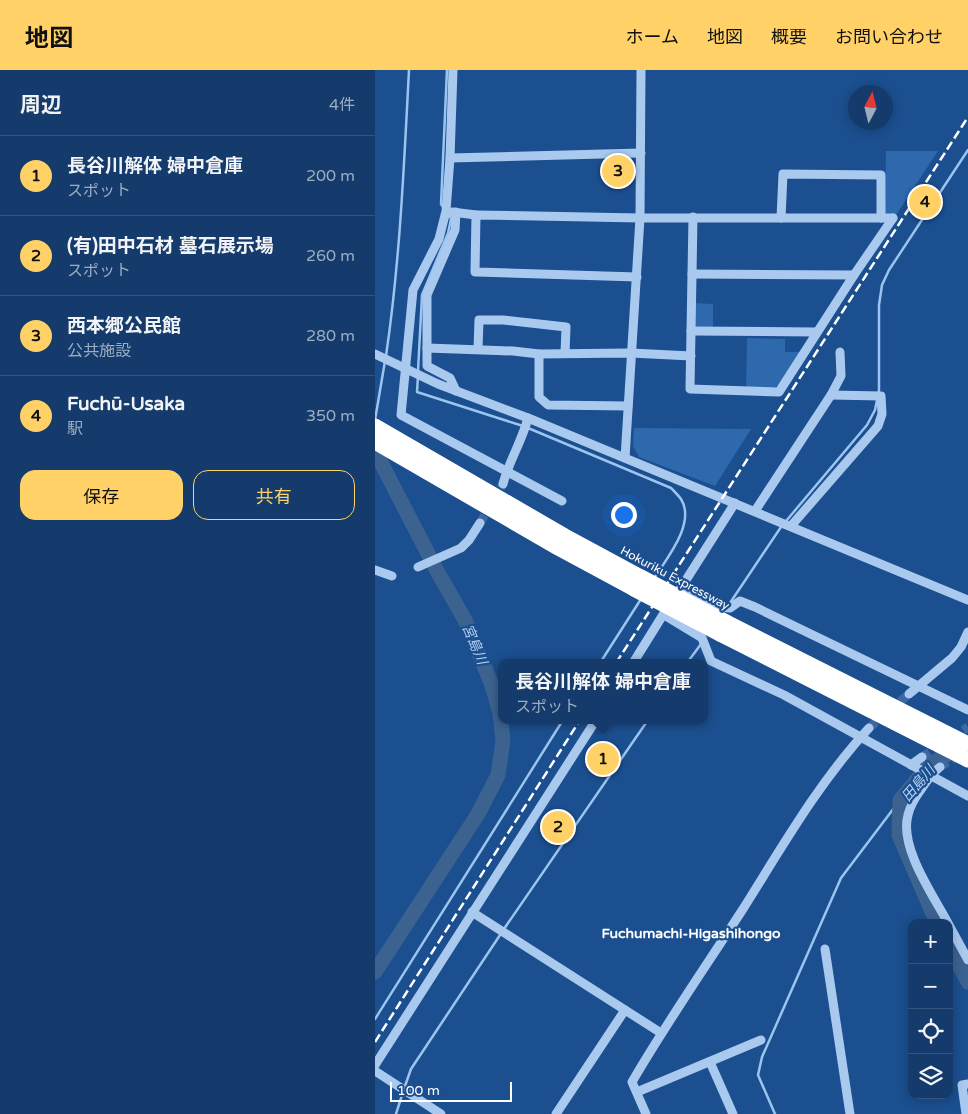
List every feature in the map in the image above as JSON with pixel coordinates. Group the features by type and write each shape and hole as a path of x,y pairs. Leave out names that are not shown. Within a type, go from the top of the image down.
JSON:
{"highway":[{"name":"Hokuriku Expressway","path":"375,426 637,583 968,760"},
{"name":"Hokuriku Expressway","path":"375,442 558,548 637,583"},
{"name":"Hokuriku Expressway","path":"723,628 968,744"}],"street":[{"path":"453,70 451,158 446,211 439,239 413,290 401,415 562,501"},
{"path":"625,458 640,218 641,70"},
{"path":"451,158 641,153"},
{"path":"781,218 783,174 881,175 881,218"},
{"path":"446,211 476,215 640,218 693,217 893,218 779,392 691,389 693,217"},
{"path":"456,212 455,230 427,295 427,366 450,378 456,391"},
{"path":"476,215 475,272 637,277"},
{"path":"691,274 854,275"},
{"path":"478,350 479,320 503,320 566,327 565,353"},
{"path":"691,331 817,332"},
{"path":"427,348 539,354 631,353 691,356"},
{"path":"755,512 831,395 841,376 840,352"},
{"path":"375,354 456,391 528,418 968,600"},
{"path":"539,354 539,396 548,405 628,406"},
{"path":"791,526 877,426 882,414 881,396 831,395"},
{"path":"503,484 506,470 528,418"},
{"path":"636,659 735,504"},
{"path":"418,566 461,548 469,540 480,523"},
{"path":"375,570 392,576"},
{"path":"681,588 719,607 730,608 740,601 755,606 968,710"},
{"path":"663,615 703,638 711,661 784,695 968,796"},
{"path":"909,694 921,686 952,658 961,647 968,632"},
{"path":"375,1065 593,724"},
{"path":"646,1114 633,1082 661,1033 836,765 869,728"},
{"path":"911,764 922,757"},
{"path":"940,767 930,775 913,800 907,816 907,836 913,858 946,919"},
{"path":"473,912 661,1033"},
{"path":"953,932 968,960"},
{"path":"825,950 850,1114"},
{"path":"557,1114 625,1010"},
{"path":"637,1092 761,1040"},
{"path":"710,1062 733,1114"},
{"path":"375,1071 441,1114"},
{"path":"966,1114 961,1085 968,1084"}],"shaded area":[{"path":"886,151 938,151 896,215 885,215"},
{"path":"695,303 713,304 713,329 699,329 694,324"},
{"path":"747,338 785,339 785,352 801,352 779,385 773,388 746,388"},
{"path":"634,428 751,429 715,486 639,457 633,446"}],"waterway":[{"path":"386,356 398,249 409,70"},
{"path":"443,207 441,204 447,70"},
{"path":"730,603 781,527 867,425 875,410 879,390 879,305 882,285 889,270 968,150"},
{"path":"418,371 422,295 448,233 451,219 448,213"},
{"path":"375,420 385,361"},
{"path":"418,376 417,392 523,426"},
{"path":"528,428 671,488 679,496 685,508 683,529 655,577"},
{"name":"宮島川","path":"375,451 437,571 465,620 492,685 498,706"},
{"path":"603,659 641,599"},
{"path":"690,659 701,644"},
{"name":"宮島川","path":"375,972 478,814 498,775 503,741 501,724"},
{"path":"375,1019 560,724"},
{"path":"405,1086 411,1069 506,926 645,724"},
{"name":"田島川","path":"935,919 899,835 900,800 928,766 962,746"},
{"path":"775,1114 758,1075 762,1057 841,878 900,800"},
{"name":"田島川","path":"953,954 968,982"},
{"path":"396,1114 403,1092"}],"tunnel":[{"path":"480,523 503,484"},
{"path":"869,728 909,694"},
{"path":"952,738 968,727"},
{"path":"922,757 941,745"},
{"path":"940,767 961,754"}],"railway":[{"path":"619,659 968,117"},
{"path":"375,1042 577,724"}],"place":[{"name":"西本郷公民館","path":"618,171"},
{"name":"Fuchū-Usaka","path":"925,202"},
{"name":"長谷川解体 婦中倉庫","path":"603,759"},
{"name":"(有)田中石材 墓石展示場","path":"558,827"}],"district":[{"name":"Fuchumachi-Higashihongo","path":"691,933"}]}
